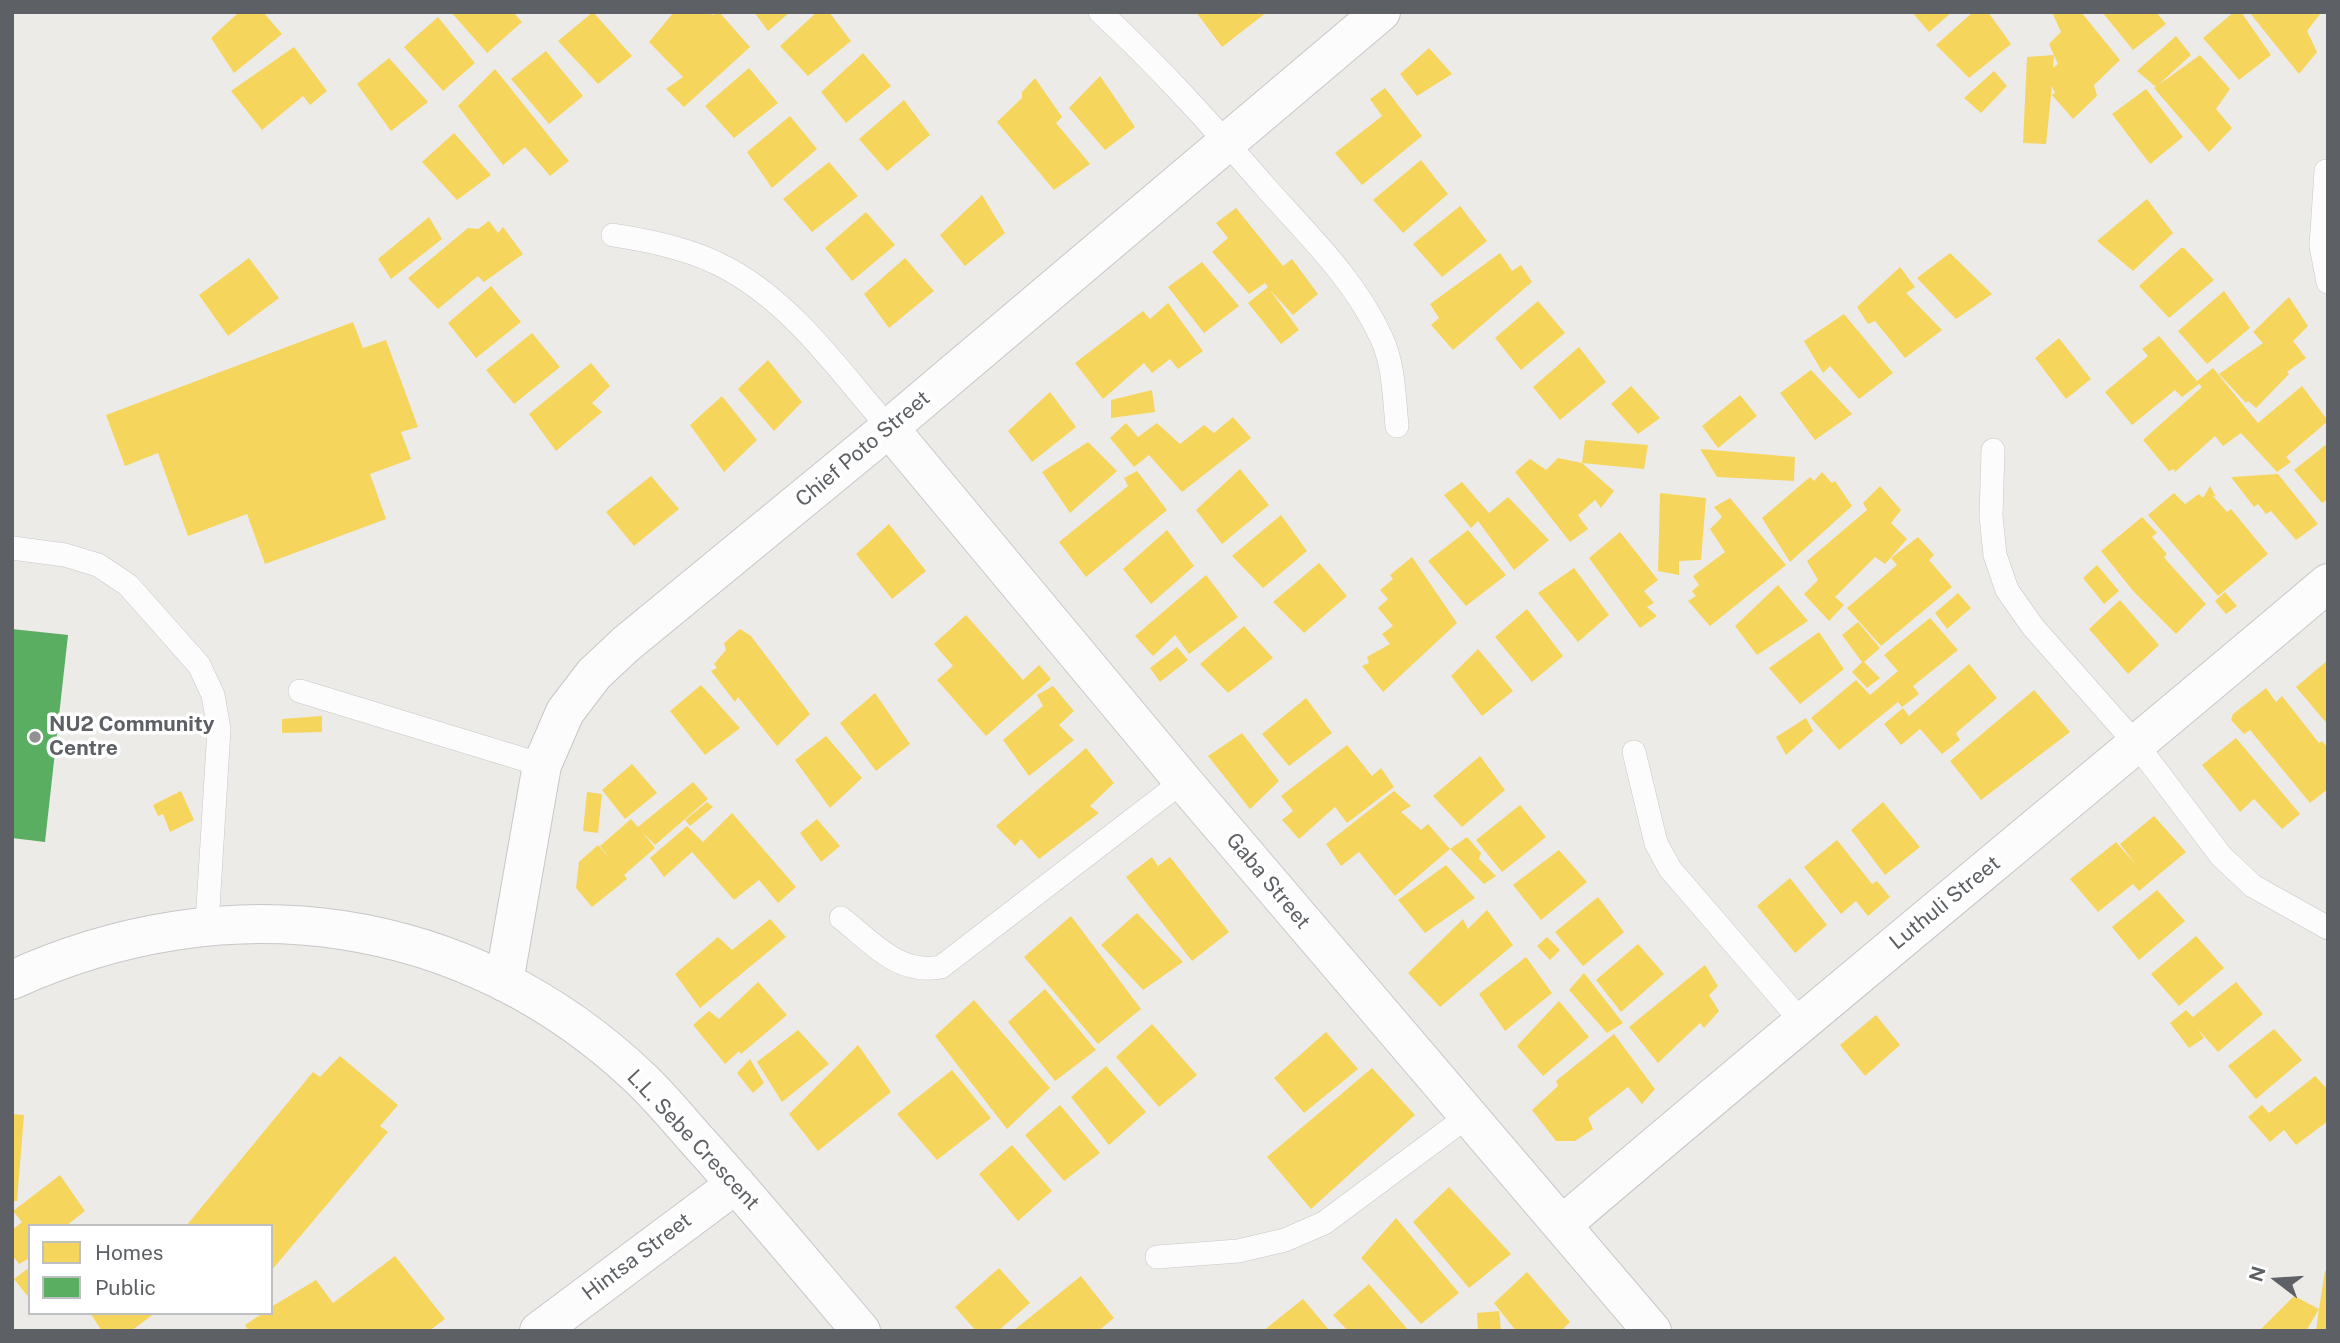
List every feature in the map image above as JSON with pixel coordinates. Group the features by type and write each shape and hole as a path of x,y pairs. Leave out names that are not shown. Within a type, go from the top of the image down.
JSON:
{"street":[{"name":"Chief Poto Street","path":"504,982 542,765 565,712 594,674 626,644 889,428 1381,12"},
{"name":"Gaba Street","path":"889,428 1183,782 1652,1331"},
{"name":"Luthuli Street","path":"1563,1224 1801,1021 2137,745 2328,583"},
{"name":"L.L. Sebe Crescent","path":"12,981 57,960 116,942 207,924 260,923 334,929 397,940 446,956 504,982 593,1038 642,1080 736,1184 861,1331"},
{"name":"Hintsa Street","path":"538,1331 736,1184"}],"lane":[{"path":"1100,12 1226,143 1339,269 1364,303 1383,340 1393,379 1397,426"},
{"path":"2326,171 2321,246 2328,282"},
{"path":"612,235 649,241 692,254 730,270 774,300 889,428"},
{"path":"1993,450 1991,516 1994,555 2007,590 2033,627 2137,745 2221,856 2253,886 2328,928"},
{"path":"12,548 65,555 98,565 128,585 199,665 212,695 219,729 207,924"},
{"path":"300,691 542,765"},
{"path":"1634,752 1656,843 1670,869 1801,1021"},
{"path":"841,918 902,966 925,970 941,967 1183,782"},
{"path":"1157,1257 1238,1251 1285,1240 1324,1223 1468,1116"}],"building: Homes":[{"path":"239,12 263,12 282,34 234,73 211,38"},
{"path":"451,12 513,12 522,22 487,53"},
{"path":"593,12 632,56 598,84 558,41"},
{"path":"674,12 709,12 712,15 720,13 750,47 684,107 666,89 683,77 649,42"},
{"path":"754,12 790,12 768,31"},
{"path":"817,12 829,12 851,41 808,76 780,46"},
{"path":"1196,12 1267,12 1222,47"},
{"path":"1912,12 1952,12 1929,32"},
{"path":"1973,12 1988,12 2011,44 1969,78 1936,45"},
{"path":"2052,12 2081,12 2120,60 2094,85 2097,96 2073,119 2052,95 2055,93 2052,86 2046,144 2023,143 2027,57 2054,55 2049,44 2061,32"},
{"path":"2102,12 2156,12 2166,24 2133,50"},
{"path":"2234,12 2241,12 2271,55 2239,80 2203,38"},
{"path":"2249,12 2320,14 2307,31 2317,52 2299,74"},
{"path":"438,17 475,63 443,91 404,47"},
{"path":"2176,36 2191,55 2156,87 2137,71"},
{"path":"294,47 327,91 310,105 303,96 262,130 231,91"},
{"path":"1429,48 1452,74 1417,96 1400,74"},
{"path":"546,51 583,96 549,124 511,79"},
{"path":"863,53 891,86 846,123 821,92"},
{"path":"2200,55 2230,89 2216,109 2232,128 2209,152 2154,88"},
{"path":"389,58 428,102 391,131 357,84"},
{"path":"749,68 778,103 734,138 705,106"},
{"path":"495,69 569,161 550,176 525,147 503,165 458,106"},
{"path":"1994,71 2007,86 1981,113 1964,98"},
{"path":"1100,76 1135,127 1105,150 1069,108"},
{"path":"1035,78 1062,117 1056,123 1090,164 1054,190 997,122 1022,98 1022,92"},
{"path":"1385,88 1422,136 1362,185 1335,153 1382,116 1370,99"},
{"path":"2146,89 2183,137 2150,164 2112,114"},
{"path":"904,100 930,135 887,171 859,139"},
{"path":"790,116 817,149 772,188 747,152"},
{"path":"454,133 491,175 457,200 422,162"},
{"path":"1421,160 1448,194 1403,233 1373,200"},
{"path":"829,162 858,196 812,232 783,199"},
{"path":"982,195 1005,233 965,266 940,235"},
{"path":"2147,199 2173,233 2133,271 2097,241"},
{"path":"1460,206 1487,241 1442,277 1413,244"},
{"path":"1236,208 1283,266 1292,259 1318,294 1293,315 1270,290 1299,330 1281,344 1248,303 1268,287 1265,283 1249,294 1212,252 1228,238 1216,223"},
{"path":"866,212 895,245 852,281 825,248"},
{"path":"429,217 442,239 391,279 378,259"},
{"path":"489,221 498,233 503,227 523,254 484,282 478,276 438,309 408,278 468,228 478,229"},
{"path":"2181,248 2214,280 2169,318 2139,286"},
{"path":"1500,253 1512,271 1521,265 1532,282 1453,350 1431,325 1439,318 1430,304"},
{"path":"1950,253 1992,294 1956,319 1917,278"},
{"path":"249,258 279,298 228,336 199,295"},
{"path":"905,258 934,291 889,328 864,294"},
{"path":"1202,262 1239,306 1204,333 1168,287"},
{"path":"1900,267 1915,287 1906,293 1942,330 1905,358 1875,321 1868,324 1857,307"},
{"path":"491,286 521,322 476,358 448,323"},
{"path":"2224,291 2250,328 2207,364 2178,331"},
{"path":"2289,297 2308,326 2293,341 2306,358 2287,372 2289,374 2256,408 2248,401 2246,403 2219,374 2263,343 2253,332"},
{"path":"1538,301 1565,333 1521,370 1495,338"},
{"path":"1168,303 1203,351 1178,369 1170,359 1152,373 1144,363 1103,399 1075,363 1143,311 1150,319"},
{"path":"1844,314 1893,373 1859,399 1830,366 1823,373 1804,341"},
{"path":"353,322 363,348 386,340 418,427 401,432 411,459 370,474 386,519 265,564 247,514 188,536 158,453 125,466 106,415"},
{"path":"532,333 560,367 514,404 486,370"},
{"path":"2159,336 2197,381 2213,368 2258,423 2302,386 2328,421 2286,457 2291,462 2277,472 2241,433 2223,446 2215,436 2175,472 2174,469 2169,471 2143,440 2202,387 2199,384 2182,397 2175,390 2132,425 2105,392 2148,356 2142,349"},
{"path":"2059,338 2091,379 2066,399 2035,358"},
{"path":"1579,347 1606,382 1560,420 1533,387"},
{"path":"768,360 802,402 774,431 738,389"},
{"path":"591,363 610,386 592,403 602,412 556,451 529,414"},
{"path":"1811,370 1852,414 1815,440 1780,393"},
{"path":"1631,386 1660,418 1638,434 1611,404"},
{"path":"1152,390 1155,412 1111,418 1111,400"},
{"path":"1050,392 1076,427 1032,462 1008,431"},
{"path":"1740,395 1757,416 1718,448 1702,426"},
{"path":"722,396 757,440 724,472 690,425"},
{"path":"1233,417 1251,438 1182,492 1149,455 1134,467 1110,438 1126,423 1138,437 1157,423 1180,444 1204,425 1214,433"},
{"path":"1585,440 1648,445 1644,469 1582,463"},
{"path":"1088,442 1117,471 1070,513 1042,472"},
{"path":"2328,443 2328,499 2322,503 2294,470"},
{"path":"1700,449 1795,457 1794,481 1717,477"},
{"path":"1558,458 1582,463 1614,491 1601,508 1595,500 1578,515 1588,529 1570,542 1515,472 1530,459 1546,470"},
{"path":"1240,469 1269,505 1222,544 1196,510"},
{"path":"1137,471 1167,510 1086,577 1059,542 1128,486 1124,478"},
{"path":"1822,472 1832,483 1835,481 1852,506 1790,562 1762,518 1810,477 1814,481"},
{"path":"2278,474 2318,524 2296,540 2271,511 2266,514 2258,504 2254,507 2231,477"},
{"path":"651,476 679,509 634,546 606,512"},
{"path":"1462,482 1489,513 1508,497 1549,540 1514,570 1478,521 1471,528 1444,495"},
{"path":"1880,486 1901,510 1891,523 1907,539 1885,564 1875,557 1835,597 1844,605 1829,621 1804,594 1818,580 1807,561 1867,510 1863,503"},
{"path":"2210,486 2216,497 2212,495 2227,512 2231,509 2268,554 2218,596 2148,515 2174,493 2185,504 2199,494 2203,498"},
{"path":"1660,493 1706,498 1701,560 1679,561 1679,575 1658,571"},
{"path":"1730,498 1786,565 1710,626 1688,601 1696,596 1692,591 1699,585 1693,576 1725,552 1710,529 1722,517 1714,507"},
{"path":"1281,515 1307,551 1263,588 1232,556"},
{"path":"2142,517 2157,533 2152,537 2167,554 2164,557 2206,604 2176,634 2134,592 2101,551"},
{"path":"889,524 926,571 892,599 856,554"},
{"path":"1167,530 1194,566 1151,604 1123,569"},
{"path":"1468,530 1506,575 1466,606 1428,561"},
{"path":"1620,532 1658,580 1644,591 1654,603 1647,607 1657,616 1640,628 1589,558"},
{"path":"1918,537 1934,555 1929,560 1952,587 1881,646 1847,608 1897,565 1891,558"},
{"path":"1412,557 1457,623 1383,692 1362,666 1369,663 1367,657 1390,644 1382,634 1393,626 1378,608 1388,599 1380,590 1393,579 1390,575"},
{"path":"1319,563 1347,596 1304,633 1273,602"},
{"path":"2097,565 2119,591 2104,604 2083,578"},
{"path":"1574,568 1609,615 1578,642 1538,593"},
{"path":"1206,575 1238,617 1189,654 1175,635 1153,656 1135,636"},
{"path":"1778,585 1808,621 1757,655 1735,626"},
{"path":"2225,592 2237,606 2226,614 2215,601"},
{"path":"1958,593 1971,608 1947,629 1935,613"},
{"path":"2120,600 2159,645 2128,674 2089,629"},
{"path":"1527,609 1563,656 1532,682 1495,637"},
{"path":"966,615 1023,680 1039,665 1051,679 986,736 937,680 953,666 934,644"},
{"path":"1930,618 1958,650 1913,686 1919,694 1902,707 1898,702 1839,750 1811,718 1856,680 1870,695 1898,671 1884,655"},
{"path":"1858,622 1880,648 1864,662 1880,678 1867,688 1852,672 1862,662 1842,635"},
{"path":"1244,626 1273,658 1228,693 1200,664"},
{"path":"740,629 751,636 810,714 777,746 738,697 735,702 711,671 717,668 714,664 726,650 724,643"},
{"path":"1819,632 1844,669 1800,704 1769,668"},
{"path":"1177,647 1188,660 1160,682 1150,668"},
{"path":"1478,649 1513,691 1482,716 1451,676"},
{"path":"2328,660 2328,725 2296,687"},
{"path":"1969,664 1997,698 1956,733 1960,740 1942,754 1920,729 1901,745 1884,724 1903,708 1909,716"},
{"path":"701,685 740,728 705,755 670,711"},
{"path":"1053,686 1074,711 1059,725 1074,740 1029,776 1003,740 1043,706 1037,695"},
{"path":"2266,688 2276,702 2282,696 2319,743 2322,741 2328,748 2328,789 2310,803 2250,730 2244,734 2231,720 2233,714"},
{"path":"2034,690 2070,732 1981,800 1950,761"},
{"path":"875,693 910,744 876,771 840,723"},
{"path":"1306,698 1332,733 1289,766 1262,734"},
{"path":"322,716 322,732 282,733 282,719"},
{"path":"1806,718 1813,731 1786,755 1776,737"},
{"path":"1242,733 1279,781 1250,809 1208,756"},
{"path":"826,736 862,778 830,808 795,760"},
{"path":"2236,738 2300,814 2282,829 2254,799 2240,812 2202,765"},
{"path":"1347,745 1372,776 1381,768 1394,787 1347,823 1335,807 1299,839 1282,820 1293,811 1281,796"},
{"path":"1086,748 1114,783 1090,806 1099,813 1039,859 1021,839 1015,846 996,826"},
{"path":"1480,756 1505,790 1462,827 1433,796"},
{"path":"632,764 657,793 625,819 602,790"},
{"path":"693,782 708,799 655,845 642,832 655,848 624,875 627,879 592,907 576,888 579,862 598,845 611,860 600,846 631,819 638,827"},
{"path":"181,791 194,820 170,832 163,814 158,816 153,805"},
{"path":"1394,791 1411,806 1401,812 1421,830 1428,824 1450,849 1395,896 1359,852 1341,866 1326,844"},
{"path":"587,792 602,794 598,833 583,831"},
{"path":"707,802 713,807 690,826 685,820"},
{"path":"1883,802 1920,847 1885,875 1851,830"},
{"path":"1520,805 1546,837 1502,872 1476,840"},
{"path":"732,813 796,887 778,903 759,880 734,900 692,852 664,877 650,858 687,826 703,842"},
{"path":"2154,816 2186,852 2139,891 2133,884 2098,912 2070,879 2116,842 2137,866 2120,844"},
{"path":"817,819 840,846 821,862 800,833"},
{"path":"1467,837 1481,853 1479,859 1496,876 1484,884 1450,849"},
{"path":"1837,840 1872,884 1877,881 1890,897 1868,916 1856,901 1841,914 1804,867"},
{"path":"1559,850 1587,882 1541,920 1513,885"},
{"path":"1152,857 1158,866 1170,857 1229,932 1192,961 1126,877"},
{"path":"1446,865 1475,898 1425,933 1398,900"},
{"path":"1790,878 1827,925 1795,953 1757,906"},
{"path":"2157,890 2185,921 2139,960 2112,927"},
{"path":"1598,897 1624,932 1583,966 1555,932"},
{"path":"1487,910 1513,945 1440,1007 1408,973 1463,919 1468,929"},
{"path":"1137,913 1183,962 1143,990 1101,945"},
{"path":"1071,916 1141,1009 1098,1044 1024,957"},
{"path":"770,919 786,937 700,1008 675,974 718,937 732,950"},
{"path":"2196,936 2224,968 2179,1006 2151,974"},
{"path":"1547,937 1560,950 1550,960 1537,946"},
{"path":"1638,944 1664,974 1621,1012 1596,980"},
{"path":"1526,957 1552,993 1505,1031 1479,994"},
{"path":"1705,965 1718,986 1709,995 1719,1011 1704,1028 1700,1023 1658,1063 1629,1027"},
{"path":"1584,973 1623,1023 1607,1033 1569,990"},
{"path":"758,982 787,1015 725,1064 693,1025 709,1011 719,1019"},
{"path":"2236,982 2263,1014 2218,1052 2198,1029 2204,1038 2189,1048 2170,1023 2186,1010 2193,1017"},
{"path":"1045,989 1096,1050 1055,1081 1008,1022"},
{"path":"974,1000 1050,1088 1007,1129 935,1036"},
{"path":"1559,1001 1589,1037 1543,1076 1517,1046"},
{"path":"1876,1015 1900,1045 1865,1076 1840,1045"},
{"path":"1152,1024 1197,1075 1159,1107 1116,1057"},
{"path":"2274,1029 2302,1060 2256,1099 2228,1066"},
{"path":"798,1030 829,1064 782,1102 757,1062"},
{"path":"1326,1032 1358,1069 1304,1113 1274,1078"},
{"path":"1614,1034 1655,1089 1642,1104 1628,1087 1588,1118 1593,1129 1575,1141 1556,1141 1532,1110 1558,1086 1556,1081"},
{"path":"858,1045 891,1092 818,1151 789,1114"},
{"path":"340,1056 398,1105 380,1126 388,1132 273,1269 273,1224 188,1224 313,1072 320,1077"},
{"path":"750,1059 764,1083 753,1093 737,1073"},
{"path":"1106,1066 1146,1112 1109,1145 1071,1097"},
{"path":"1372,1068 1415,1115 1311,1209 1267,1157"},
{"path":"952,1070 991,1118 937,1160 897,1114"},
{"path":"2315,1076 2328,1090 2328,1121 2296,1145 2284,1130 2270,1142 2248,1117 2262,1105 2269,1113"},
{"path":"1060,1105 1100,1153 1064,1181 1025,1135"},
{"path":"12,1114 24,1115 17,1201 12,1201"},
{"path":"1012,1145 1052,1191 1018,1221 979,1174"},
{"path":"60,1175 85,1211 69,1224 28,1224 28,1259 19,1264 12,1255 12,1230 22,1222 13,1211"},
{"path":"1449,1187 1511,1254 1469,1288 1413,1222"},
{"path":"1396,1218 1459,1293 1421,1324 1361,1258"},
{"path":"395,1256 445,1319 429,1331 249,1331 245,1325 260,1315 273,1315 273,1306 316,1280 333,1303"},
{"path":"28,1268 28,1296 14,1279"},
{"path":"999,1268 1030,1303 998,1331 976,1331 955,1307"},
{"path":"2325,1271 2328,1271 2328,1331 2316,1331"},
{"path":"1527,1272 1570,1322 1561,1331 1516,1331 1494,1303"},
{"path":"1081,1276 1114,1318 1098,1331 1013,1331"},
{"path":"1369,1284 1409,1331 1348,1331 1333,1315"},
{"path":"2294,1296 2319,1309 2306,1331 2259,1331"},
{"path":"1303,1299 1330,1331 1263,1331"},
{"path":"1499,1311 1501,1331 1478,1331 1477,1313"},
{"path":"91,1315 152,1315 131,1331 102,1331"}],"building: Public":[{"name":"NU2 Community Centre","path":"12,629 68,635 45,842 12,838"}],"place":[{"name":"NU2 Community Centre","path":"35,737"}]}
